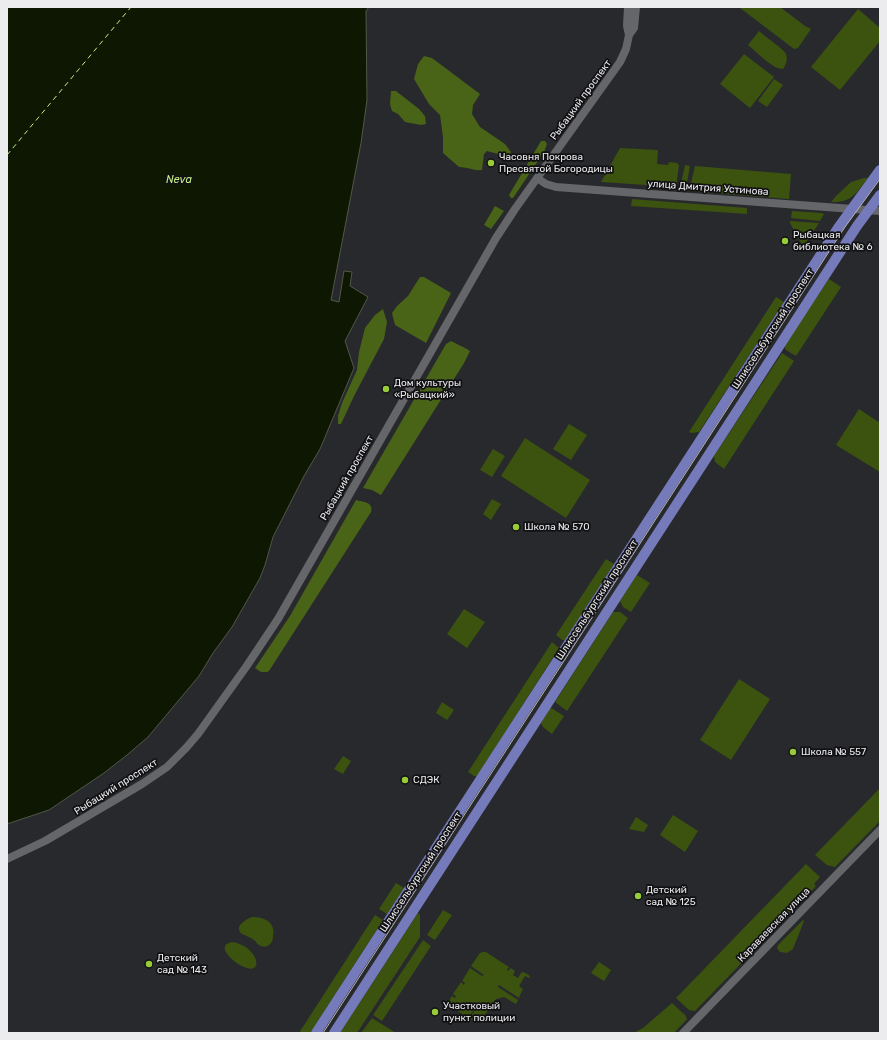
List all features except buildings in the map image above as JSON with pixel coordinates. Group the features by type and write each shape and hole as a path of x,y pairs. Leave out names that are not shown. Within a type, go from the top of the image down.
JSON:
{"main road":[{"name":"Шлиссельбургский проспект","path":"316,1033 851,209 880,170"},
{"name":"Шлиссельбургский проспект","path":"334,1033 857,226 880,195"}],"street":[{"name":"Рыбацкий проспект","path":"628,7 627,26 629,35"},
{"name":"Рыбацкий проспект","path":"7,858 45,841 142,784 167,767 198,734 278,619 496,238 620,62 626,49 629,35 634,28 636,7"},
{"name":"улица Дмитрия Устинова","path":"537,178 546,184 556,186 880,211"},
{"name":"Караваевская улица","path":"683,1033 880,830"}],"green space":[{"path":"740,7 780,7 811,29 798,48 794,49"},
{"path":"858,9 880,28 880,41 840,90 811,67"},
{"path":"759,31 782,49 786,54 787,58 783,69 769,63 748,45"},
{"path":"744,54 774,77 750,108 720,84"},
{"path":"424,56 432,58 480,94 473,105 472,114 480,127 505,144 511,152 508,157 500,157 498,154 487,151 484,154 482,170 479,170 459,167 443,153 443,137 440,115 429,104 414,79 418,64"},
{"path":"774,79 783,85 767,107 758,101"},
{"path":"391,91 396,91 419,109 425,116 426,124 421,125 405,122 398,114 392,111 390,104"},
{"path":"541,141 545,141 547,144 544,152 513,198 511,198 509,195"},
{"path":"620,148 658,150 657,164 668,165 669,162 677,163 679,165 676,187 601,182"},
{"path":"685,165 690,166 686,188 680,188 683,174"},
{"path":"695,166 791,174 789,199 689,191"},
{"path":"868,178 857,192 849,199 831,202 851,182"},
{"path":"632,199 747,208 747,214 631,206"},
{"path":"495,206 504,211 491,229 484,225"},
{"path":"792,211 824,214 820,221 791,218"},
{"path":"790,221 819,223 805,244 802,245 798,238 801,236 798,231 795,232"},
{"path":"420,277 424,277 451,293 426,343 395,325 392,313 408,296"},
{"path":"829,279 841,287 796,356 786,350 784,346"},
{"path":"776,297 784,302 699,432 689,432"},
{"path":"383,309 387,322 384,339 341,424 338,424 338,416 342,403 357,370 359,352 365,328 375,315"},
{"path":"451,341 470,351 464,363 381,495 372,490 363,488 446,344"},
{"path":"782,353 794,361 724,469 715,462 714,456"},
{"path":"859,409 880,423 880,472 836,445"},
{"path":"569,424 587,435 571,460 553,449"},
{"path":"525,438 590,480 566,518 501,476"},
{"path":"493,449 505,456 492,477 480,470"},
{"path":"492,499 501,504 491,520 483,514"},
{"path":"356,500 369,504 372,509 371,512 269,671 261,672 255,668 290,616"},
{"path":"606,559 614,564 565,640 562,640 556,635"},
{"path":"637,575 650,583 631,612 623,607 620,601"},
{"path":"464,609 485,622 467,648 447,634"},
{"path":"613,612 620,612 628,618 567,711 555,702"},
{"path":"552,642 559,648 477,776 474,776 468,772"},
{"path":"739,679 770,699 731,760 700,740"},
{"path":"442,702 454,710 447,720 436,713"},
{"path":"550,708 564,716 552,734 543,727 541,723"},
{"path":"343,756 351,761 343,774 334,769"},
{"path":"880,788 880,821 835,867 827,865 815,855"},
{"path":"673,815 698,831 685,852 660,835"},
{"path":"636,817 648,825 644,832 629,829"},
{"path":"806,864 820,877 814,884 816,886 695,1011 689,1010 676,998"},
{"path":"396,883 404,888 387,914 379,909"},
{"path":"443,910 452,915 435,940 427,935"},
{"path":"418,913 420,915 420,937 357,1033 340,1033"},
{"path":"375,915 383,920 310,1033 299,1033"},
{"path":"252,917 265,919 273,927 273,940 267,946 264,947 258,944 250,937 242,934 240,931 239,929 241,924"},
{"path":"803,920 804,921 793,949 787,953 780,952 777,948 778,945"},
{"path":"423,940 431,946 382,1021 373,1015"},
{"path":"232,942 241,944 248,948 256,959 255,967 251,969 244,967 228,955 225,951 225,947 227,944"},
{"path":"486,952 509,967 507,970 508,971 511,968 515,971 513,975 518,978 523,972 530,977 525,976 519,986 523,989 519,998 499,985 498,987 518,1000 516,1004 504,997 496,999 482,1019 476,1022 470,1019 474,1011 468,1018 452,1007 449,1002 452,996 455,998 456,996 453,994 461,982 464,985 465,983 462,981 470,968 482,976 484,975 471,966 480,953"},
{"path":"599,962 611,970 604,981 591,973"},
{"path":"672,1003 685,1015 687,1019 674,1033 634,1033 643,1028"},
{"path":"372,1018 396,1033 361,1033"}],"water":[{"name":"Neva","path":"7,7 369,7 366,11 367,100 361,143 331,300 339,302 344,271 352,272 350,286 368,297 345,341 354,368 320,449 304,476 273,537 260,578 232,627 213,653 199,676 148,737 104,773 49,810 7,824"}],"ferry route":[{"path":"7,155 131,7"}],"tram line":[{"path":"323,1033 845,227 880,179"}],"place":[{"name":"Часовня Покрова Пресвятой Богородицы","path":"491,163"},
{"name":"Рыбацкая библиотека № 6","path":"785,241"},
{"name":"Дом культуры «Рыбацкий»","path":"386,389"},
{"name":"Школа № 570","path":"516,527"},
{"name":"Школа № 557","path":"793,752"},
{"name":"СДЭК","path":"405,780"},
{"name":"Детский сад № 125","path":"638,896"},
{"name":"Детский сад № 143","path":"149,964"},
{"name":"Участковый пункт полиции","path":"435,1012"}]}
